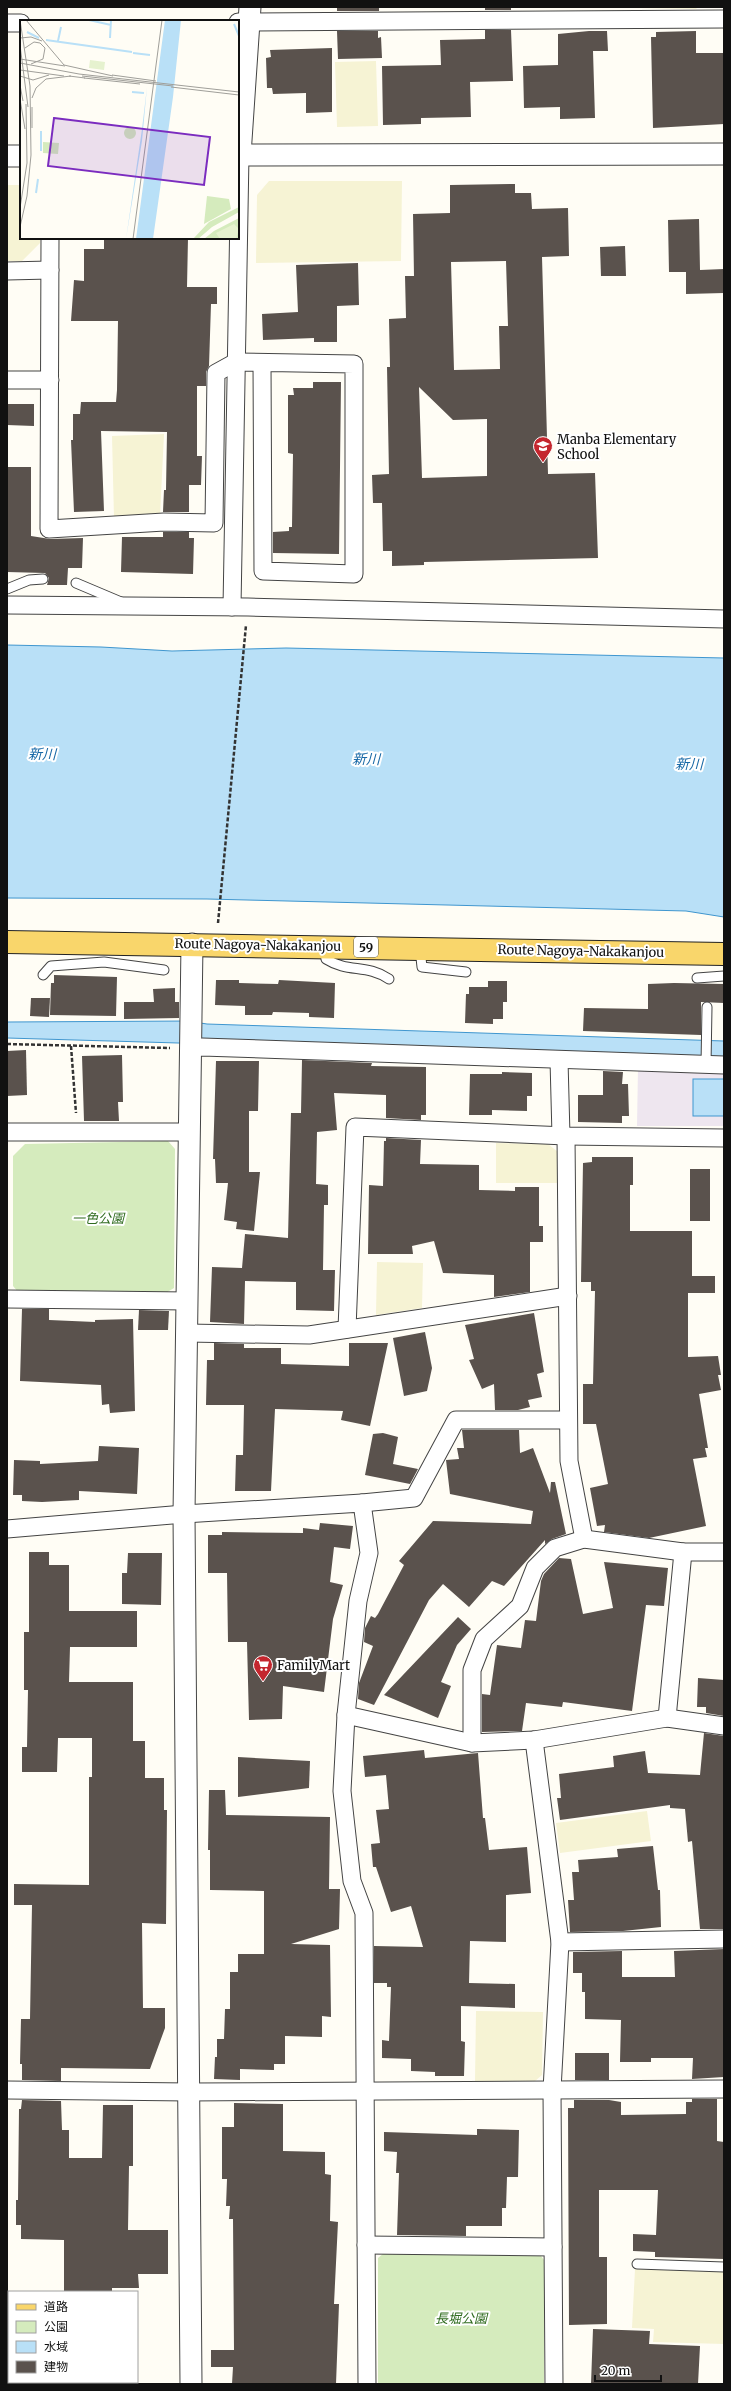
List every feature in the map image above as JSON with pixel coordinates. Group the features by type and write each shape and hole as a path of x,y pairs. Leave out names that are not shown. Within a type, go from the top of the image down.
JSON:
{"main road":[{"name":"Route Nagoya-Nakakanjou","path":"7,942 104,952 192,944 724,954"}],"street":[{"path":"713,15 557,13 246,17 239,155 724,154"},
{"path":"7,23 20,23"},
{"path":"7,156 20,156"},
{"path":"50,239 49,529 164,522 214,523 216,373 236,362 354,364 354,574 263,571 262,363"},
{"path":"232,607 238,239"},
{"path":"7,270 50,270"},
{"path":"7,380 50,380"},
{"path":"7,605 232,607 724,620"},
{"path":"190,2384 184,1514 192,944"},
{"path":"191,1049 202,1047 560,1060 706,1062 724,1065"},
{"path":"560,1060 564,1136 568,1296 569,1461 584,1539"},
{"path":"348,1330 355,1127 564,1136 724,1138"},
{"path":"7,1132 190,1132"},
{"path":"187,1333 308,1336 568,1296"},
{"path":"7,1299 188,1301"},
{"path":"7,1529 184,1514 362,1503 414,1498 456,1420 568,1420"},
{"path":"362,1503 369,1553 358,1601 346,1715 342,1792 352,1881 364,1913 367,2384"},
{"path":"472,1743 472,1670 484,1639 520,1606 535,1568 555,1548 584,1539 683,1552 724,1552"},
{"path":"667,1718 683,1552"},
{"path":"346,1715 472,1743 534,1740 667,1718 724,1726"},
{"path":"534,1740 560,1942 552,2090 554,2384"},
{"path":"560,1942 724,1939"},
{"path":"7,2090 189,2092 724,2089"},
{"path":"366,2246 553,2247"}],"lane":[{"path":"7,589 29,580 43,579"},
{"path":"76,583 132,606"},
{"path":"324,946 326,959 338,966 377,971 389,979"},
{"path":"420,948 422,967 466,972"},
{"path":"43,975 51,966 104,952 164,970"},
{"path":"697,978 724,976"},
{"path":"706,1062 707,1007"},
{"path":"637,2264 724,2267"}],"path":[{"path":"219,910 247,617"},
{"path":"7,1044 191,1049"},
{"path":"71,1046 77,1132"}],"shaded area":[{"path":"571,7 698,7 696,9"},
{"path":"376,61 378,126 337,127 335,62"},
{"path":"269,181 402,181 401,261 256,263 257,195"},
{"path":"7,185 20,185 20,239 40,239 40,243 22,261 7,261"},
{"path":"164,434 160,516 114,518 112,436"},
{"path":"638,1068 724,1071 724,1126 637,1126"},
{"path":"496,1143 548,1144 558,1152 558,1183 496,1183"},
{"path":"377,1262 423,1263 422,1308 376,1315"},
{"path":"647,1811 651,1841 560,1853 556,1823"},
{"path":"476,2011 543,2012 542,2075 534,2082 475,2081"},
{"path":"635,2269 724,2272 724,2344 653,2342 654,2329 632,2328"}],"green space":[{"name":"一色公園","path":"168,1141 175,1149 174,1288 164,1294 19,1293 13,1286 13,1156 25,1144"},
{"name":"長堀公園","path":"538,2252 544,2260 544,2384 378,2384 378,2258 384,2253"}],"water":[{"name":"新川","path":"7,645 101,647 172,651 286,648 724,658 724,917 686,911 207,899 7,898"},
{"path":"188,1021 207,1024 724,1041 724,1059 7,1038 7,1022"},
{"path":"693,1079 724,1079 724,1116 693,1116"}],"building":[{"path":"337,7 379,7 379,11 337,11"},
{"path":"485,7 511,7 511,10 485,10"},
{"path":"485,30 511,30 513,81 470,82 471,117 421,118 421,124 383,125 382,66 441,65 440,40 485,39"},
{"path":"337,31 378,31 378,38 381,37 382,58 338,59"},
{"path":"607,31 608,51 593,51 595,118 560,119 560,107 524,108 523,66 558,65 558,34"},
{"path":"696,31 696,53 724,53 724,124 653,128 651,37 656,37 656,32"},
{"path":"332,48 332,112 306,113 306,93 273,94 272,88 267,88 266,58 271,57 270,50"},
{"path":"515,184 515,193 531,193 532,209 568,208 569,256 542,257 548,474 595,473 598,558 424,562 424,565 392,566 392,551 383,551 382,503 373,503 372,475 389,474 387,367 390,367 389,319 406,318 405,276 414,276 413,214 450,213 450,185","holes":["506,261 508,326 499,326 500,369 454,370 451,262","419,387 453,420 487,419 487,476 422,478"]},
{"path":"699,219 700,270 724,269 724,293 686,294 686,272 669,272 668,220"},
{"path":"104,239 188,239 187,287 217,287 217,304 211,304 209,366 206,372 206,386 197,386 197,456 202,456 201,485 189,485 189,512 163,512 164,490 166,490 167,432 101,431 104,511 74,512 71,440 73,440 73,414 80,414 81,402 116,402 118,321 71,321 74,280 84,281 84,249 104,249"},
{"path":"625,246 626,276 601,276 600,247"},
{"path":"358,263 359,305 337,306 337,342 314,342 314,338 263,340 262,314 298,312 296,265"},
{"path":"313,382 341,382 339,554 273,553 273,532 289,531 289,527 292,527 293,454 288,453 288,395 294,395 293,388 313,388"},
{"path":"7,404 34,404 34,426 7,425"},
{"path":"7,467 31,467 31,536 50,539 83,538 82,568 68,568 67,585 47,585 49,578 45,573 7,572"},
{"path":"163,532 189,532 189,538 194,538 193,574 121,572 122,537 163,537"},
{"path":"54,975 117,977 116,1016 50,1015 51,983 54,983"},
{"path":"216,980 239,980 239,983 278,984 279,980 335,983 334,1018 309,1017 309,1013 273,1012 272,1015 245,1015 245,1006 215,1005"},
{"path":"488,981 507,981 507,1002 503,1002 503,1019 493,1019 493,1024 465,1023 466,994 469,994 469,987 488,987"},
{"path":"648,984 724,984 724,1003 701,1002 701,1035 583,1031 584,1008 648,1009"},
{"path":"175,988 175,1002 179,1002 179,1018 124,1019 124,1002 154,1002 153,989"},
{"path":"31,998 50,998 49,1017 30,1016"},
{"path":"26,1050 27,1095 7,1096 7,1051"},
{"path":"122,1055 123,1102 118,1102 119,1121 84,1121 82,1056"},
{"path":"302,1060 372,1063 371,1066 426,1067 426,1115 421,1115 421,1120 386,1118 386,1095 334,1093 337,1130 317,1132 316,1184 328,1185 328,1205 324,1205 323,1270 335,1270 334,1311 296,1310 296,1282 245,1281 244,1324 210,1322 212,1267 242,1268 245,1234 288,1238 291,1113 301,1113"},
{"path":"216,1061 259,1061 258,1111 249,1111 249,1172 260,1172 254,1231 236,1229 237,1222 224,1220 228,1183 216,1183 215,1159 213,1159"},
{"path":"603,1071 623,1072 622,1084 628,1084 629,1116 622,1116 622,1123 578,1122 578,1095 603,1095"},
{"path":"502,1072 532,1073 532,1096 527,1096 527,1111 492,1110 492,1115 469,1115 470,1074 502,1074"},
{"path":"386,1138 421,1140 420,1164 479,1165 479,1190 515,1191 515,1187 539,1187 539,1226 543,1226 543,1242 530,1242 530,1292 494,1297 494,1275 443,1273 434,1241 412,1246 413,1254 368,1254 369,1185 383,1186 384,1141 386,1141"},
{"path":"592,1157 633,1157 633,1185 630,1185 630,1231 692,1231 692,1276 715,1276 715,1293 688,1293 688,1357 718,1356 721,1375 718,1375 721,1390 699,1394 708,1448 705,1448 707,1457 693,1459 706,1526 649,1538 604,1532 605,1525 597,1526 590,1488 608,1484 596,1424 583,1424 583,1384 593,1384 595,1291 591,1291 591,1282 581,1282 583,1163 592,1162"},
{"path":"690,1169 710,1169 710,1221 690,1221"},
{"path":"22,1309 49,1309 49,1320 95,1322 95,1320 133,1319 135,1411 110,1413 109,1404 102,1405 101,1385 20,1381"},
{"path":"139,1310 169,1311 168,1330 138,1330"},
{"path":"534,1313 544,1372 537,1374 542,1397 528,1400 530,1407 518,1410 495,1410 494,1384 482,1389 469,1360 474,1359 465,1325"},
{"path":"425,1332 432,1368 427,1391 404,1396 393,1338"},
{"path":"214,1343 244,1344 244,1348 281,1348 281,1364 349,1366 349,1343 388,1343 370,1426 341,1420 343,1411 275,1409 271,1491 235,1491 236,1455 243,1455 244,1405 206,1405 207,1360 214,1360"},
{"path":"462,1430 519,1430 520,1453 533,1448 550,1493 551,1482 555,1482 566,1534 552,1539 545,1544 545,1540 504,1586 492,1581 469,1607 443,1584 429,1600 374,1705 358,1699 359,1683 373,1646 364,1642 365,1628 371,1616 375,1618 378,1614 404,1565 399,1561 433,1521 531,1524 533,1511 450,1494 446,1460 459,1459 457,1448 464,1448"},
{"path":"383,1433 398,1437 393,1464 418,1469 410,1484 365,1475 373,1434"},
{"path":"99,1446 139,1448 137,1494 79,1491 79,1500 42,1502 22,1501 22,1495 13,1495 14,1460 40,1461 40,1464 98,1461"},
{"path":"320,1523 353,1526 350,1549 334,1547 330,1582 343,1585 333,1619 324,1692 283,1686 282,1719 249,1720 247,1642 228,1642 227,1573 208,1573 208,1535 222,1535 222,1532 303,1533 303,1528 319,1530"},
{"path":"29,1552 49,1552 49,1565 69,1565 69,1611 137,1611 137,1647 70,1647 69,1682 133,1682 133,1741 145,1741 145,1778 164,1778 164,1810 167,1810 166,1924 142,1923 143,2008 165,2008 165,2028 150,2069 61,2068 61,2081 22,2080 22,2064 20,2064 21,2019 30,2019 32,1905 14,1905 14,1884 89,1885 89,1777 92,1777 92,1738 58,1738 57,1772 22,1772 22,1747 27,1747 28,1690 24,1690 24,1632 29,1632"},
{"path":"128,1553 162,1553 161,1605 122,1604 122,1573 127,1573"},
{"path":"559,1558 571,1559 583,1614 613,1608 604,1562 668,1568 664,1606 646,1605 632,1711 563,1702 562,1707 526,1703 522,1731 482,1732 482,1694 490,1695 497,1645 521,1648 525,1620 536,1621 541,1581 544,1574"},
{"path":"458,1617 471,1629 457,1645 441,1682 451,1686 438,1718 384,1695"},
{"path":"698,1678 724,1680 724,1716 706,1713 706,1707 697,1707"},
{"path":"704,1733 724,1736 724,1929 700,1929 692,1841 688,1842 685,1809 670,1808 670,1805 560,1820 557,1798 561,1798 559,1774 614,1767 613,1756 645,1751 648,1773 700,1775"},
{"path":"424,1750 425,1758 478,1753 483,1818 485,1818 489,1850 527,1847 531,1893 506,1895 506,1942 470,1941 469,1983 515,1984 515,2008 461,2006 461,2041 465,2042 464,2076 435,2076 435,2072 411,2071 411,2059 382,2058 382,2040 389,2041 391,1987 387,1987 387,1983 374,1983 374,1946 423,1947 411,1906 391,1912 376,1867 373,1867 371,1844 380,1843 376,1810 389,1809 386,1775 365,1777 363,1756"},
{"path":"238,1757 310,1761 309,1788 238,1797"},
{"path":"209,1790 225,1790 226,1815 330,1817 329,1889 340,1889 339,1929 291,1944 330,1945 331,2017 322,2016 322,2037 285,2036 285,2064 274,2064 274,2070 240,2069 240,2080 214,2079 215,2057 217,2057 217,2039 224,2039 225,2009 230,2009 230,1972 238,1972 238,1954 264,1954 264,1891 210,1890 210,1850 208,1850"},
{"path":"653,1846 658,1890 660,1890 661,1927 623,1931 570,1932 568,1900 574,1900 572,1872 579,1872 578,1860 618,1857 617,1849"},
{"path":"724,1949 724,2077 692,2079 693,2058 651,2058 651,2062 620,2062 621,2020 585,2019 585,1992 582,1992 582,1973 573,1973 573,1952 622,1951 622,1977 675,1977 674,1951"},
{"path":"575,2053 609,2053 609,2080 575,2080"},
{"path":"692,2099 717,2099 717,2141 724,2142 724,2259 655,2257 655,2252 633,2251 633,2234 656,2235 658,2190 599,2190 599,2257 607,2257 607,2324 569,2325 568,2108 574,2108 574,2100 609,2100 621,2102 621,2115 686,2114 686,2102 692,2102"},
{"path":"22,2100 61,2101 62,2130 69,2130 69,2158 102,2158 103,2105 133,2105 133,2166 129,2166 128,2230 168,2230 168,2274 138,2274 139,2288 112,2288 112,2291 64,2291 64,2240 21,2239 21,2225 16,2225 16,2200 18,2200 19,2109 21,2109"},
{"path":"234,2103 283,2104 283,2151 325,2152 325,2174 331,2175 330,2221 338,2222 334,2304 339,2304 336,2384 232,2384 233,2367 211,2367 211,2350 234,2350 233,2219 229,2219 230,2206 226,2206 227,2179 222,2179 222,2127 234,2127"},
{"path":"477,2129 519,2130 518,2177 507,2177 506,2208 502,2208 502,2226 466,2226 466,2236 397,2235 399,2173 396,2173 397,2152 384,2151 384,2132 477,2135"},
{"path":"593,2329 650,2331 649,2344 700,2346 698,2384 591,2384"}],"place":[{"name":"Manba Elementary School","path":"543,463"},
{"name":"FamilyMart","path":"263,1682"}]}
